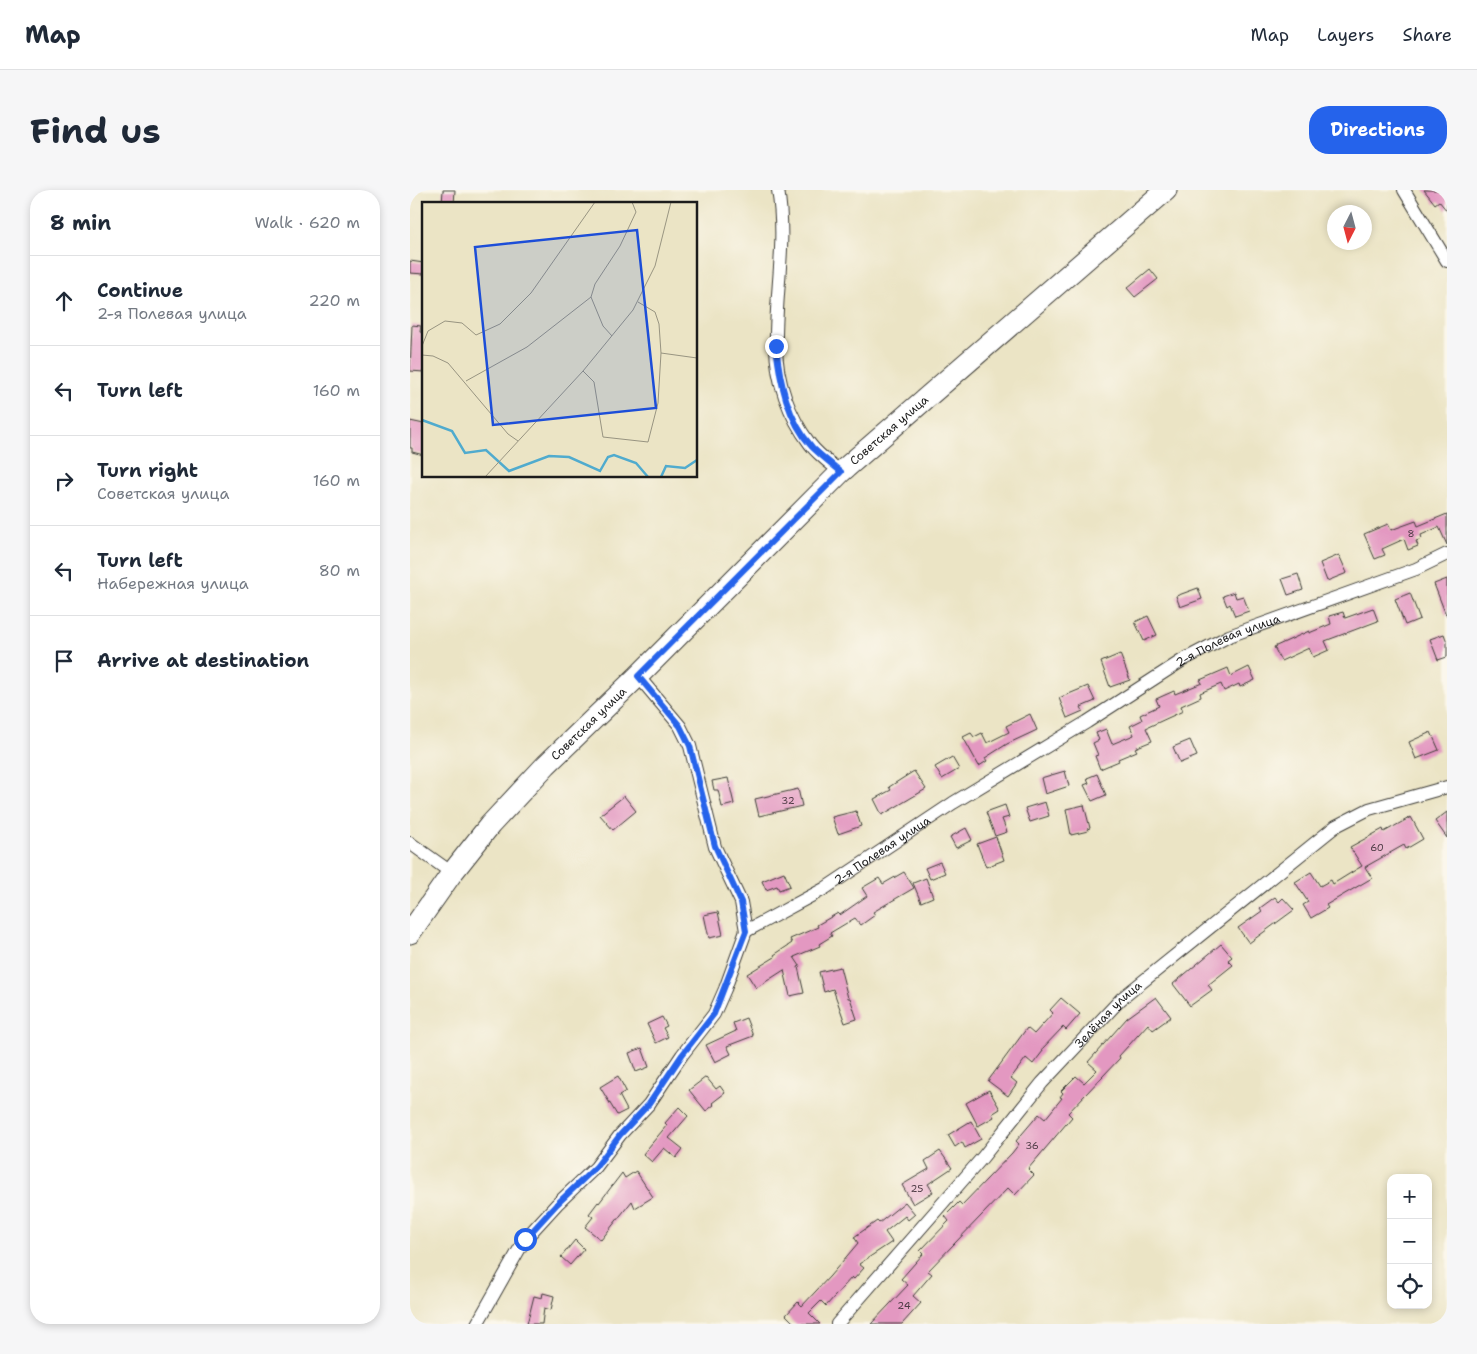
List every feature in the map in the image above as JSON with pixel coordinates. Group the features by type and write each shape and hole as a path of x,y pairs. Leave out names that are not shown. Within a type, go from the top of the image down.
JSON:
{"main road":[{"name":"Советская улица","path":"410,932 452,872 490,825 546,765 638,676 841,472 1166,190"}],"street":[{"path":"778,190 782,212 782,245 776,346 784,396 795,421 811,446 841,472"},
{"path":"1404,190 1447,260"},
{"name":"2-я Полевая улица","path":"746,931 824,889 953,803 1111,707 1183,660 1229,636 1416,568 1447,554"},
{"path":"477,1324 525,1239 557,1204 596,1167 620,1135 649,1104 682,1055 714,1014 746,931 741,902 715,846 690,746 680,726 638,676"},
{"name":"Зелёная улица","path":"837,1324 982,1158 1042,1083 1121,999 1336,826 1369,809 1447,787"},
{"path":"410,843 452,872"}],"building":[{"path":"443,190 455,190 454,202 442,202"},
{"path":"1424,190 1447,190 1447,211 1439,201 1435,204"},
{"path":"410,261 422,263 422,274 410,273"},
{"path":"1150,269 1158,279 1135,297 1127,288"},
{"path":"412,325 421,326 422,372 410,371"},
{"path":"410,421 422,424 422,454 412,452 412,448 410,448"},
{"path":"1447,514 1447,545 1439,527 1421,535 1422,539 1416,541 1418,546 1408,550 1404,539 1382,549 1385,555 1375,559 1364,534 1388,524 1391,530 1416,521 1418,526"},
{"path":"1339,555 1347,573 1327,581 1320,563"},
{"path":"1298,574 1303,590 1288,595 1282,579"},
{"path":"1447,579 1447,615 1446,615 1434,584"},
{"path":"1198,588 1202,599 1180,607 1176,596"},
{"path":"1234,592 1236,598 1243,596 1249,611 1235,616 1230,604 1227,606 1223,596"},
{"path":"1410,593 1420,619 1405,625 1395,599"},
{"path":"1373,608 1378,621 1325,641 1329,650 1313,657 1309,648 1281,661 1274,647 1309,631 1309,633 1331,624 1329,616 1343,612 1345,618"},
{"path":"1148,616 1157,635 1144,641 1135,622"},
{"path":"1444,634 1447,642 1447,657 1438,660 1430,639"},
{"path":"1120,654 1130,680 1110,687 1101,662"},
{"path":"1249,667 1255,680 1240,687 1239,684 1224,691 1221,684 1200,693 1201,697 1181,706 1183,711 1146,728 1152,741 1135,748 1137,751 1118,759 1119,761 1100,769 1095,756 1098,755 1093,743 1099,740 1096,733 1106,729 1112,744 1134,735 1130,726 1142,720 1140,715 1159,706 1156,699 1174,691 1175,694 1202,683 1200,680 1228,668 1231,676"},
{"path":"1088,686 1095,701 1081,707 1083,711 1067,718 1059,698"},
{"path":"1030,714 1037,730 1007,744 985,758 987,761 979,766 963,737 971,733 974,737 982,733 987,743 1009,732 1006,726"},
{"path":"1431,732 1439,750 1416,759 1409,742"},
{"path":"1190,740 1197,756 1180,763 1173,747"},
{"path":"952,757 959,769 942,779 935,767"},
{"path":"914,771 926,789 882,815 874,799 891,790 889,787"},
{"path":"1065,771 1069,786 1045,794 1041,778"},
{"path":"1097,774 1106,795 1092,801 1084,785 1089,783 1087,778"},
{"path":"728,778 734,804 722,807 718,790 714,790 712,781"},
{"path":"798,789 802,806 759,816 755,799"},
{"path":"624,796 636,811 613,830 600,815"},
{"path":"1045,802 1049,816 1030,822 1025,808"},
{"path":"1005,805 1009,817 1002,819 1007,832 995,836 986,812"},
{"path":"1084,805 1090,828 1087,829 1088,831 1071,835 1066,809"},
{"path":"856,811 861,826 838,834 832,817"},
{"path":"1447,812 1447,838 1435,821"},
{"path":"1411,817 1423,839 1406,849 1404,845 1365,867 1372,878 1326,905 1328,908 1311,918 1303,905 1308,902 1295,882 1311,872 1320,886 1331,880 1333,884 1362,866 1350,847 1383,829 1384,832"},
{"path":"966,828 972,840 956,848 950,837"},
{"path":"996,837 1004,860 986,867 977,844"},
{"path":"940,862 945,873 930,879 925,868"},
{"path":"784,872 790,886 779,890 777,886 766,890 762,881"},
{"path":"904,872 914,888 873,912 875,915 861,925 855,918 830,933 832,936 819,944 820,946 794,957 800,966 798,967 804,993 790,996 784,970 756,988 747,974 775,957 774,955 792,943 790,939 818,927 817,925 838,913 840,915 867,896 862,888 879,878 883,884"},
{"path":"926,878 933,897 921,902 913,883"},
{"path":"1275,897 1279,902 1283,898 1294,910 1249,943 1238,928 1262,911 1260,908"},
{"path":"718,912 723,935 709,938 704,915"},
{"path":"1221,944 1232,957 1228,960 1233,965 1208,985 1212,990 1190,1006 1173,984"},
{"path":"840,967 848,998 850,998 857,1019 845,1023 833,989 824,992 819,972"},
{"path":"1156,997 1171,1017 1153,1030 1148,1024 1119,1056 1120,1058 1068,1113 1072,1117 1028,1169 1034,1175 1015,1195 1008,1188 928,1271 932,1274 913,1296 921,1303 902,1324 871,1324 908,1285 901,1279 923,1254 920,1251 949,1221 945,1216 959,1202 962,1205 1012,1153 1019,1144 1016,1141 1039,1114 1045,1119 1062,1098 1060,1097 1063,1093 1061,1091 1076,1076 1084,1083 1097,1070 1088,1062 1127,1018"},
{"path":"1061,998 1080,1014 1066,1030 1063,1027 1042,1049 1043,1051 1033,1064 1026,1058 1011,1078 1017,1083 1008,1096 988,1081 1027,1028 1034,1034 1053,1013 1050,1010"},
{"path":"662,1017 667,1026 663,1028 668,1037 656,1043 647,1024"},
{"path":"746,1018 753,1036 727,1046 731,1054 715,1062 706,1045 736,1031 733,1023"},
{"path":"642,1048 649,1067 636,1072 629,1053"},
{"path":"618,1076 626,1091 619,1095 627,1110 617,1115 600,1087"},
{"path":"706,1077 716,1089 720,1086 725,1093 712,1103 714,1105 706,1111 689,1090"},
{"path":"989,1090 1000,1109 992,1114 994,1117 978,1126 966,1103"},
{"path":"679,1107 688,1116 669,1138 683,1149 676,1158 664,1148 652,1162 643,1154"},
{"path":"971,1121 981,1139 965,1148 962,1142 955,1147 948,1135"},
{"path":"940,1151 952,1168 928,1184 933,1192 913,1204 902,1185 929,1169 925,1161"},
{"path":"636,1171 653,1197 635,1208 632,1201 601,1240 585,1227 593,1217 589,1214 622,1173 625,1178"},
{"path":"905,1202 915,1214 908,1220 905,1216 885,1232 892,1242 859,1264 864,1268 854,1279 852,1277 826,1306 821,1301 809,1313 820,1324 795,1324 786,1315 798,1302 802,1306 830,1276 858,1243 854,1237 877,1221 879,1223"},
{"path":"575,1240 584,1249 570,1265 561,1257"},
{"path":"543,1293 554,1296 551,1310 544,1308 542,1324 527,1324 534,1296 542,1298"}],"route":[{"path":"525,1239 557,1204 596,1167 620,1135 649,1104 682,1055 714,1014 744,940 746,931 741,902 715,846 690,746 680,726 638,676 841,472 811,446 795,421 784,396 776,346"}]}
